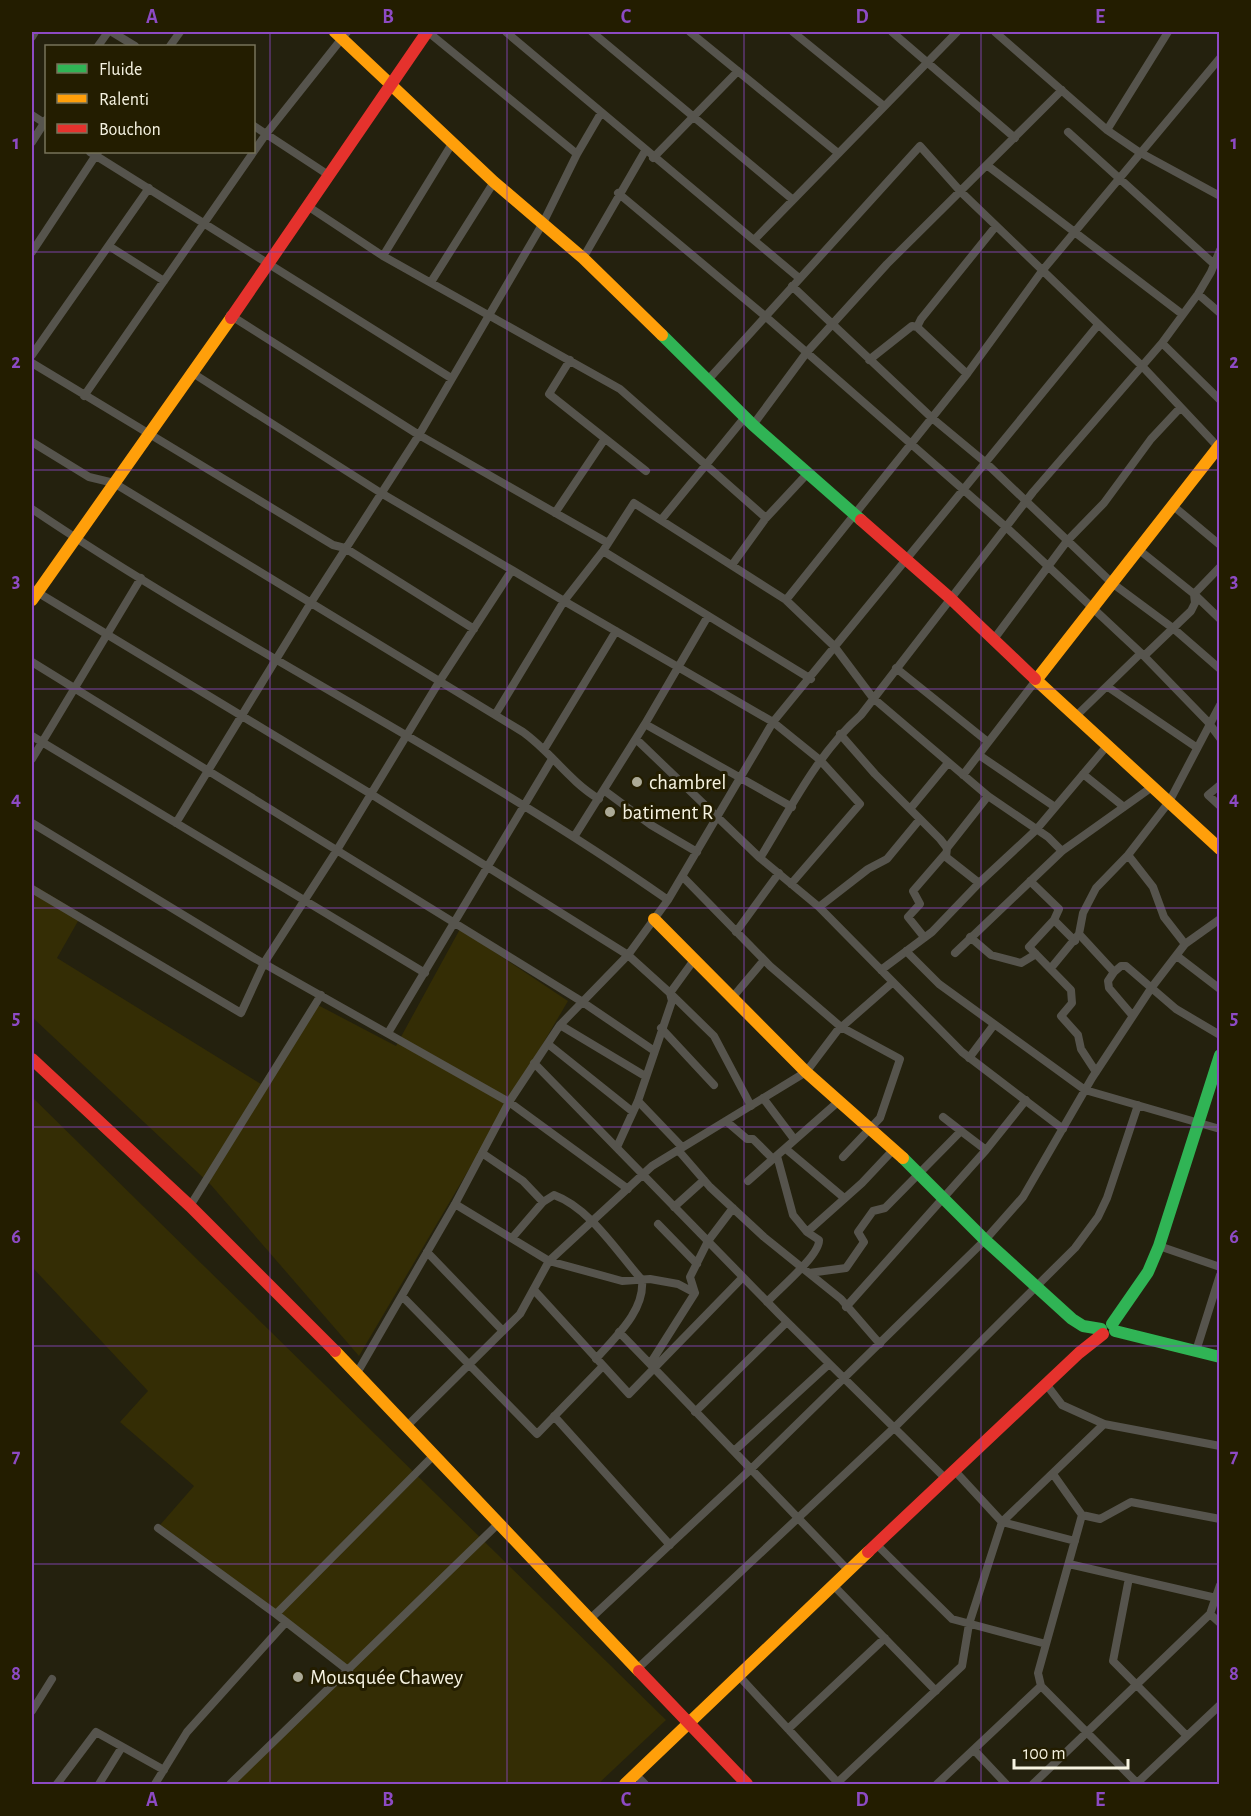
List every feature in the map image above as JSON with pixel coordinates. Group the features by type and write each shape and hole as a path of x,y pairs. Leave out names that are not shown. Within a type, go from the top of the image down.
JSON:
{"street":[{"path":"32,37 35,32"},
{"path":"99,45 110,32 133,45"},
{"path":"171,45 180,32"},
{"path":"577,154 428,32 309,207 33,594 371,794 628,955 714,1036 751,1106"},
{"path":"506,32 653,158 799,278"},
{"path":"592,32 792,200"},
{"path":"690,32 838,153"},
{"path":"793,32 884,106"},
{"path":"892,32 1016,138"},
{"path":"754,240 957,32"},
{"path":"995,32 1107,130 1140,152 1220,196"},
{"path":"1107,130 1168,32"},
{"path":"255,150 341,34 494,182 583,258 749,421 950,598 1106,747 1220,849"},
{"path":"786,600 967,374 1042,271 1220,58"},
{"path":"653,158 695,118 738,71"},
{"path":"661,520 706,465 749,421 807,352 887,264 1062,90"},
{"path":"176,823 345,548 419,435 543,223 577,154 601,113"},
{"path":"32,142 45,124"},
{"path":"255,127 330,176"},
{"path":"1068,132 1214,264"},
{"path":"382,256 453,142"},
{"path":"707,381 920,146 961,192 1142,366 1219,447 963,775"},
{"path":"583,258 618,193 645,151"},
{"path":"32,252 95,153 451,378"},
{"path":"84,396 253,153"},
{"path":"988,166 1182,314"},
{"path":"431,282 494,182"},
{"path":"32,355 149,189"},
{"path":"618,193 807,352 1005,527 1142,655 1208,722 1220,738"},
{"path":"309,207 382,256 620,389 766,518"},
{"path":"918,327 921,319 996,226"},
{"path":"109,246 164,281"},
{"path":"760,858 820,760 840,734 861,715 1026,501 1162,343 1198,294 1220,250"},
{"path":"792,286 932,418 985,462 1112,583 1174,629 1220,669"},
{"path":"1198,294 1220,313"},
{"path":"230,315 419,435 555,513 708,615 811,679"},
{"path":"357,1373 455,1204 509,1102 560,1025 628,955 684,878 773,722 811,679 834,646 1098,325"},
{"path":"869,360 912,326 918,327 967,374"},
{"path":"1162,343 1220,400"},
{"path":"570,360 549,394 604,440 646,471"},
{"path":"32,363 333,545 345,548 474,629"},
{"path":"191,372 381,493 677,669 773,722 820,760 860,804 791,884"},
{"path":"994,639 1067,541 1104,503 1151,439 1180,408"},
{"path":"555,513 604,440"},
{"path":"32,442 89,477 114,483 495,715 545,748 552,759 583,790 598,800"},
{"path":"732,565 766,518 807,474"},
{"path":"495,715 564,601 606,547 634,503 786,600 834,646 873,698 988,796 1048,837 1062,851"},
{"path":"1172,505 1220,545"},
{"path":"32,509 75,538 276,660 407,735 574,837 668,900"},
{"path":"1138,549 1194,594 1220,620"},
{"path":"1194,594 1220,567"},
{"path":"32,889 241,1013 264,963 337,850 439,682 512,570"},
{"path":"32,759 141,578"},
{"path":"1075,717 1142,655 1174,629 1191,611 1195,603 1194,594"},
{"path":"574,837 605,791 708,615"},
{"path":"545,748 616,631"},
{"path":"32,662 582,1001 654,1050"},
{"path":"896,668 988,742"},
{"path":"1108,687 1196,747"},
{"path":"1051,968 1077,938 1083,913 1096,888 1128,855 1169,802 1208,722 1220,705"},
{"path":"645,724 792,807"},
{"path":"840,734 920,819 946,851 979,883"},
{"path":"32,736 425,973"},
{"path":"636,739 760,858 819,907 969,1058 1063,1129"},
{"path":"881,970 924,937 1036,830 1106,747"},
{"path":"979,755 1055,807"},
{"path":"388,1033 456,923 552,759"},
{"path":"910,809 948,763"},
{"path":"1083,774 1124,807"},
{"path":"1220,785 1208,795 1220,806"},
{"path":"955,953 1062,851 1152,787"},
{"path":"605,791 651,825 697,852"},
{"path":"924,937 909,917 920,904 913,891 988,796"},
{"path":"819,907 868,869 887,859 920,819"},
{"path":"32,823 264,963 509,1102 628,1189"},
{"path":"1128,855 1153,887 1164,917 1185,944"},
{"path":"736,932 778,873"},
{"path":"684,878 764,960 841,1027 900,1059 880,1118 843,1157"},
{"path":"1030,881 1059,909 1054,920 1029,947 1051,968 1074,996 1072,1003 1061,1017 1078,1035 1081,1049 1096,1072"},
{"path":"654,919 806,1072 870,1131 894,1149 985,1240 1072,1319 1083,1326 1220,1357"},
{"path":"590,1619 751,1469 985,1240 1023,1197 1096,1072 1152,987 1185,944 1220,919"},
{"path":"1054,920 1114,972"},
{"path":"970,937 991,955 1021,963 1036,954"},
{"path":"906,951 939,984 993,1026 1011,1035 1085,1090 1220,1129"},
{"path":"1177,956 1220,989"},
{"path":"670,993 694,960"},
{"path":"732,998 764,960"},
{"path":"1132,1015 1109,988 1108,981 1121,966 1126,966 1176,1009 1220,1035"},
{"path":"407,1426 520,1314 549,1261 643,1174 652,1166 806,1072 841,1027 893,982"},
{"path":"617,1147 638,1101 672,1001 670,993"},
{"path":"190,1206 321,995"},
{"path":"560,1025 645,1076"},
{"path":"969,1058 993,1026"},
{"path":"662,1028 714,1085"},
{"path":"548,1044 633,1112"},
{"path":"625,1785 848,1570 1046,1384 1108,1330 1148,1272 1159,1246 1220,1055"},
{"path":"32,1059 190,1206 357,1373 747,1785"},
{"path":"534,1063 787,1322 896,1426 1002,1522 1075,1541"},
{"path":"763,1098 794,1139"},
{"path":"846,1307 986,1150 1026,1100"},
{"path":"638,1101 704,1180 846,1307 880,1344"},
{"path":"748,1181 839,1101"},
{"path":"637,1669 896,1426 1075,1248 1098,1217 1138,1105"},
{"path":"943,1117 986,1150"},
{"path":"726,1121 774,1157 793,1215 807,1232 819,1240 820,1245 809,1262 800,1267 767,1302"},
{"path":"808,1273 846,1268 863,1247 864,1242 858,1232 873,1211 885,1208 961,1131"},
{"path":"786,1149 843,1197"},
{"path":"807,1232 843,1197 862,1183 894,1149"},
{"path":"482,1153 523,1181 543,1202"},
{"path":"674,1207 704,1180"},
{"path":"512,1238 543,1202 554,1195 567,1200 591,1222 642,1280 643,1291 639,1305 596,1359"},
{"path":"455,1204 549,1261 622,1281 642,1280 678,1284 695,1293"},
{"path":"653,1366 695,1293 690,1277 708,1241 734,1208"},
{"path":"658,1224 697,1264"},
{"path":"1159,1246 1220,1267"},
{"path":"427,1252 503,1331"},
{"path":"1196,1351 1220,1275"},
{"path":"534,1290 629,1394 653,1366 743,1277"},
{"path":"402,1296 537,1434 603,1366"},
{"path":"695,1412 787,1322"},
{"path":"619,1332 848,1570"},
{"path":"734,1451 830,1364"},
{"path":"1046,1384 1062,1405 1104,1424 1220,1446"},
{"path":"554,1416 670,1545"},
{"path":"738,1675 838,1784 962,1666 969,1624 1002,1522 1104,1424"},
{"path":"276,1614 434,1455"},
{"path":"1053,1474 1082,1515 1100,1519 1131,1502 1220,1519"},
{"path":"1082,1515 1038,1673 1041,1686 1137,1784 1218,1710"},
{"path":"230,1785 499,1524"},
{"path":"158,1528 276,1614 349,1671"},
{"path":"876,1544 947,1615 969,1624 1046,1644"},
{"path":"1069,1564 1216,1598"},
{"path":"1129,1578 1113,1660 1187,1736"},
{"path":"833,1585 936,1690"},
{"path":"1034,1785 1210,1614 1220,1585"},
{"path":"1210,1614 1220,1623"},
{"path":"155,1785 187,1731 286,1622"},
{"path":"788,1729 885,1638"},
{"path":"32,1711 52,1679"},
{"path":"937,1785 1041,1686"},
{"path":"57,1785 96,1732 164,1770"},
{"path":"99,1785 122,1747"},
{"path":"974,1750 1006,1785"},
{"path":"635,1774 645,1785"}],"shaded area":[{"path":"32,884 82,914 57,958 261,1084 314,1003 396,1046 460,929 568,1001 359,1356 211,1185 32,1017"},
{"path":"32,1097 666,1720 598,1784 233,1784 345,1672 160,1525 194,1486 120,1422 148,1391 32,1267"}],"traffic: fast":[{"path":"662,335 753,425 861,520"},
{"path":"1112,1324 1148,1272 1159,1246 1220,1055"},
{"path":"903,1158 985,1240 1072,1319 1083,1326 1101,1329"},
{"path":"1115,1331 1220,1357"}],"traffic: slow":[{"path":"335,32 494,182 583,258 662,335"},
{"path":"32,600 231,318"},
{"path":"1037,679 1220,445"},
{"path":"1035,679 1220,849"},
{"path":"654,919 806,1072 903,1158"},
{"path":"335,1351 639,1671"},
{"path":"625,1784 868,1552"}],"traffic: jam":[{"path":"231,318 427,32"},
{"path":"861,520 950,598 1035,679"},
{"path":"32,1059 190,1206 335,1351"},
{"path":"868,1552 1079,1353 1103,1334"},
{"path":"639,1671 747,1784"}],"place":[{"name":"chambrel","path":"637,782"},
{"name":"batiment R","path":"610,812"},
{"name":"Mousquée Chawey","path":"298,1677"}]}
